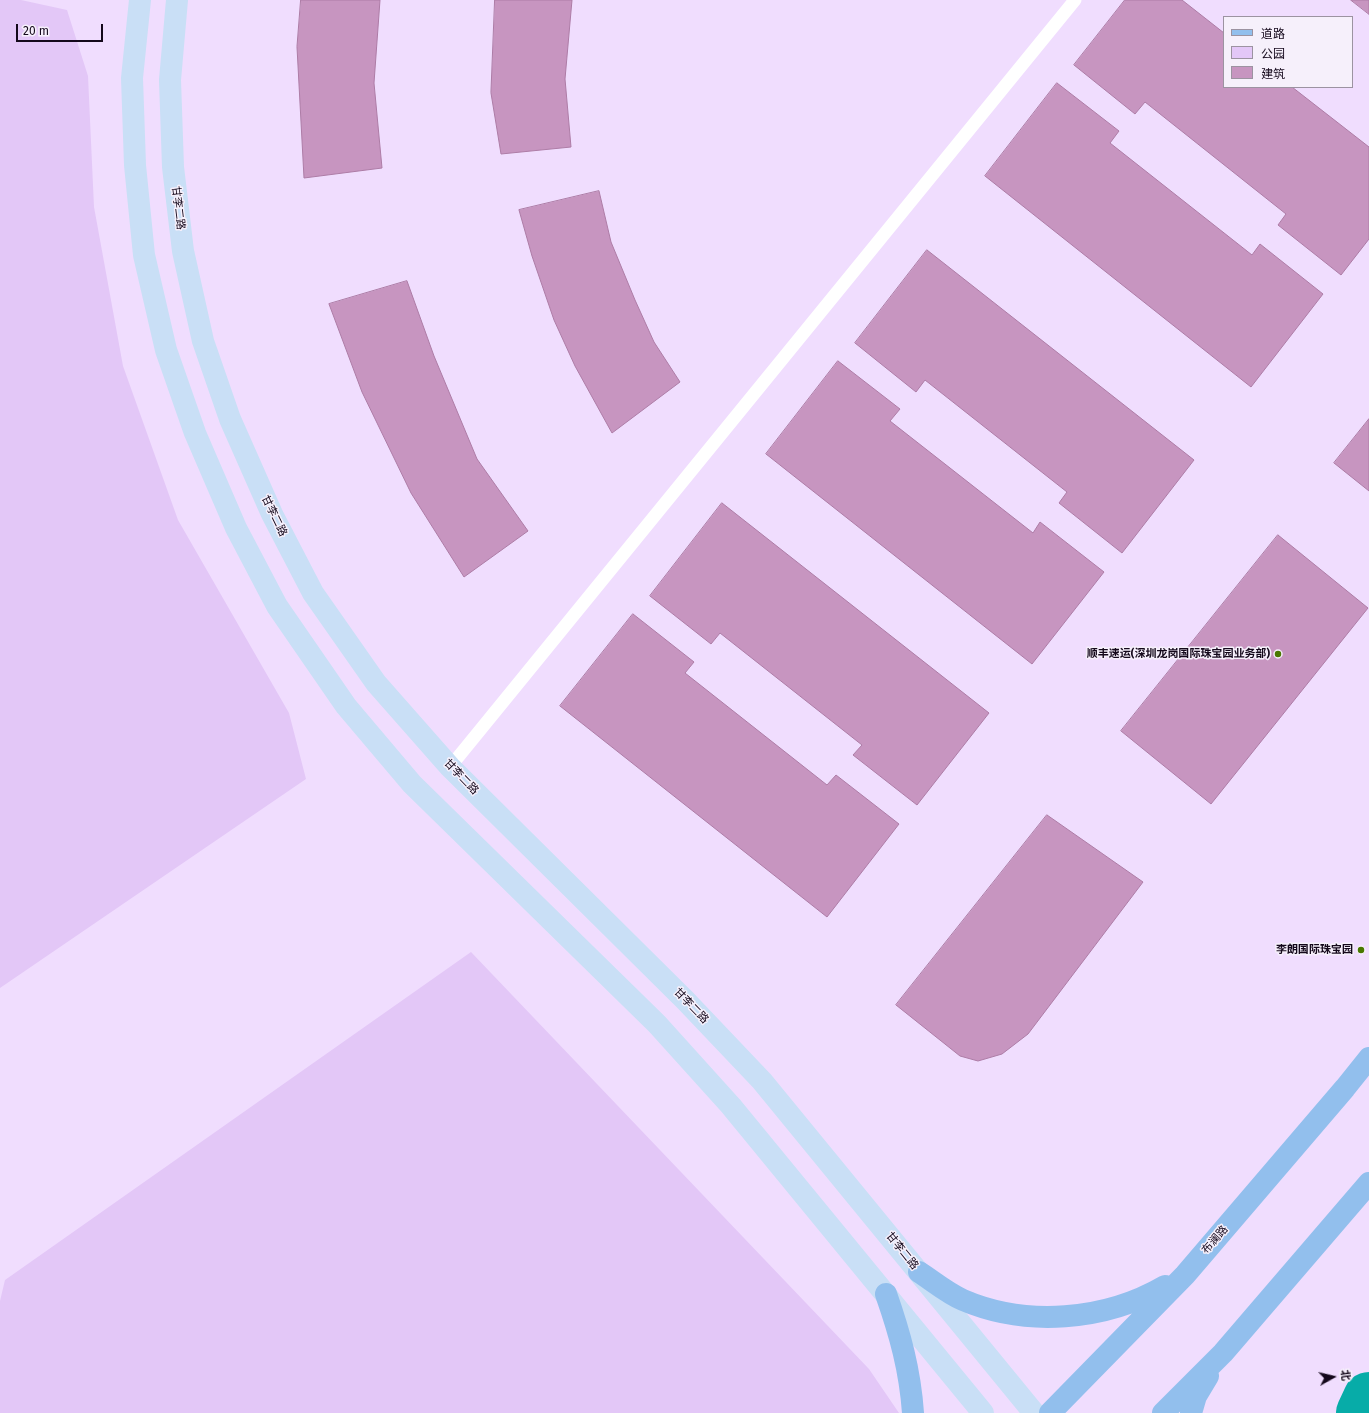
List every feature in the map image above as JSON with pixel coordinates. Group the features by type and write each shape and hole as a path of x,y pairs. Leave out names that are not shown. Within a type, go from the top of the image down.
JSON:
{"main road":[{"path":"140,0 132,78 136,180 144,255 166,350 195,433 236,528 277,606 346,706 412,784 657,1024 731,1106 983,1413"},
{"name":"甘李二路","path":"178,0 170,80 173,167 182,244 203,341 230,419 272,514 313,593 376,683 450,767 685,1000 757,1076 1034,1413"},
{"name":"布澜路","path":"1050,1413 1185,1274 1369,1058"},
{"path":"1163,1413 1223,1353 1369,1183"},
{"path":"919,1272 962,1300 1003,1314 1048,1318 1098,1312 1145,1298 1185,1274"},
{"path":"886,1294 901,1336 911,1382 913,1413"},
{"path":"1191,1413 1196,1396 1223,1353"}],"lane":[{"path":"450,767 1075,0"}],"green space":[{"path":"0,0 21,0 67,10 88,76 94,207 123,366 178,520 289,713 306,779 0,988"},
{"path":"471,952 869,1369 899,1413 0,1413 0,1301 5,1280"}],"building":[{"path":"301,0 380,0 374,83 382,168 304,178 297,47"},
{"path":"495,0 572,0 565,79 571,147 501,154 491,93"},
{"path":"1125,0 1182,0 1223,32 1223,88 1293,88 1369,147 1369,239 1341,275 1278,225 1286,214 1145,102 1135,114 1074,65"},
{"path":"1351,0 1369,0 1369,14"},
{"path":"1057,83 1119,131 1110,143 1252,255 1260,244 1323,294 1251,387 985,176"},
{"path":"599,191 611,242 635,300 654,342 680,382 612,433 575,366 554,320 532,256 519,210"},
{"path":"927,250 1194,460 1122,553 1059,503 1067,492 925,380 916,392 855,343"},
{"path":"407,281 434,356 477,459 528,531 464,577 411,493 362,392 329,304"},
{"path":"838,361 900,409 890,421 1033,533 1040,522 1104,572 1032,664 766,454"},
{"path":"1369,419 1369,491 1334,463"},
{"path":"722,503 989,713 917,805 853,755 862,745 720,633 711,644 650,596"},
{"path":"1278,535 1368,608 1211,804 1121,731"},
{"path":"633,614 694,662 685,673 827,785 836,775 899,824 827,917 560,706"},
{"path":"1047,815 1143,882 1028,1034 1002,1054 978,1061 960,1056 896,1005"}],"waterway":[{"path":"1362,1413 1369,1398"}],"place":[{"name":"顺丰速运(深圳龙岗国际珠宝园业务部)","path":"1278,654"},
{"name":"李朗国际珠宝园","path":"1361,950"}]}
